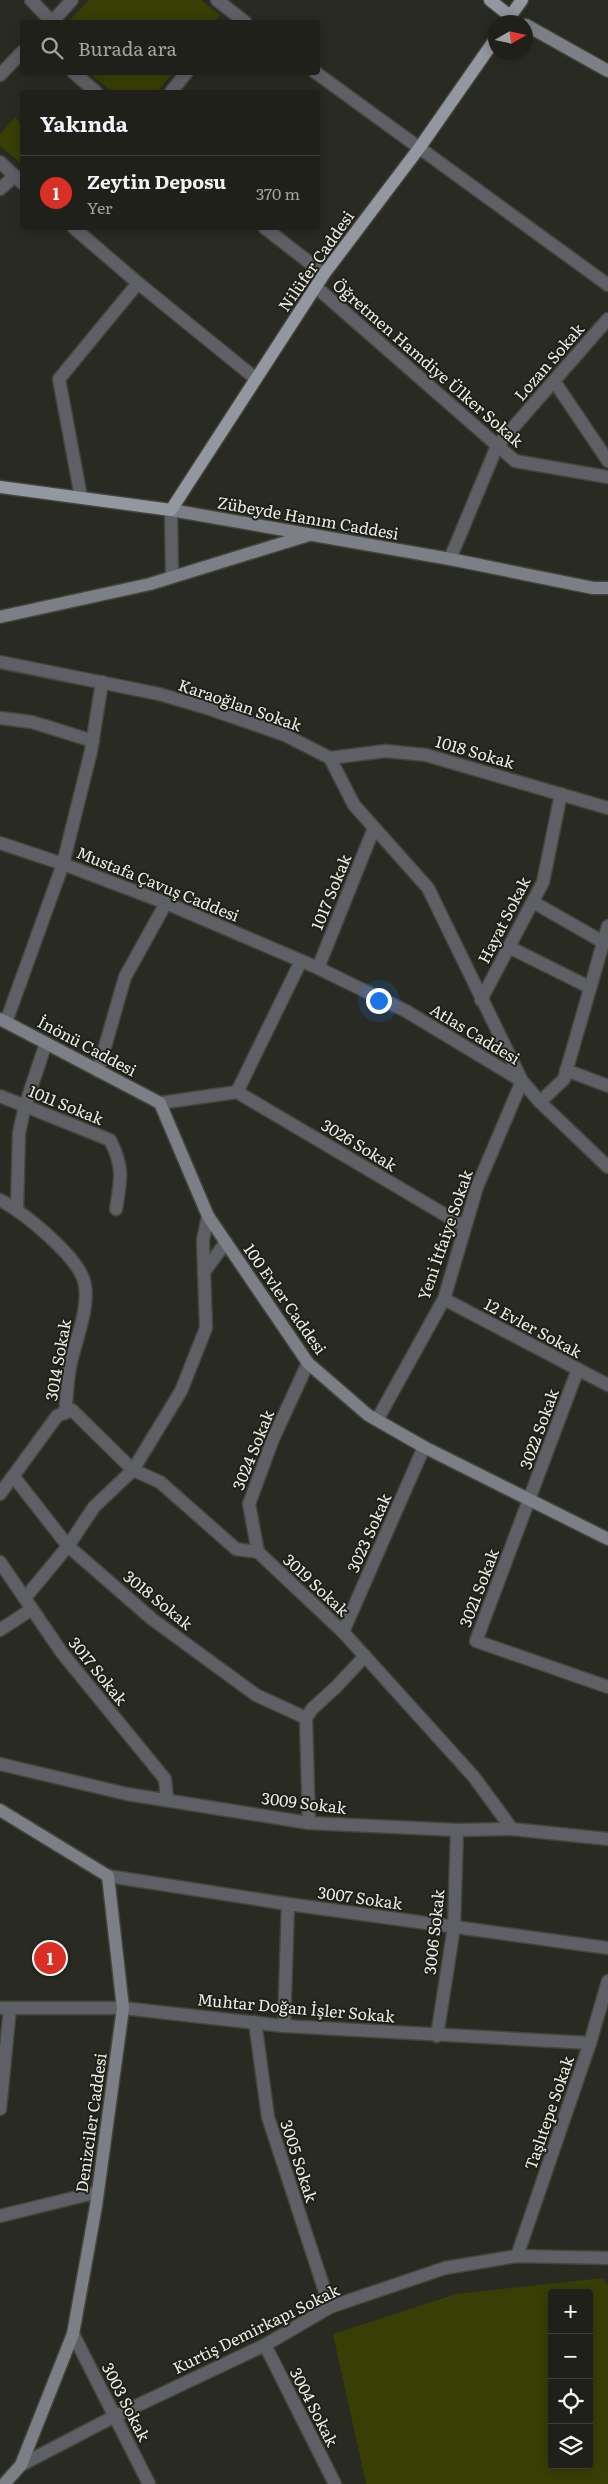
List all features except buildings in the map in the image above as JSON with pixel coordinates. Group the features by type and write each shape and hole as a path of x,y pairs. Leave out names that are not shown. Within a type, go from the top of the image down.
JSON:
{"main road":[{"path":"490,0 507,15"},
{"path":"515,15 522,0"},
{"path":"533,29 608,71"},
{"name":"Nilüfer Caddesi","path":"171,510 324,274 420,147 488,49"},
{"name":"Zübeyde Hanım Caddesi","path":"0,487 171,510 450,559 593,588 608,588"},
{"path":"0,617 172,577 311,535"},
{"name":"İnönü Caddesi","path":"3,1021 160,1103"},
{"name":"100 Evler Caddesi","path":"160,1103 208,1216 308,1363 368,1415 424,1447 608,1538"},
{"path":"0,1810 108,1876"},
{"name":"Denizciler Caddesi","path":"4,2484 21,2465 73,2334 98,2192 123,2008 108,1876"}],"street":[{"path":"31,0 50,20"},
{"path":"54,20 72,0"},
{"path":"216,0 231,19"},
{"path":"0,75 20,54"},
{"path":"76,75 94,90"},
{"path":"173,90 185,75"},
{"path":"319,75 608,285"},
{"path":"0,162 19,180 0,189"},
{"path":"76,230 255,378"},
{"path":"268,230 324,274"},
{"path":"81,497 59,379 138,283"},
{"name":"Öğretmen Hamdiye Ülker Sokak","path":"316,286 515,461 608,477"},
{"name":"Lozan Sokak","path":"450,559 496,446 608,319"},
{"path":"554,381 608,461"},
{"path":"171,510 172,577"},
{"name":"Karaoğlan Sokak","path":"0,662 159,694 207,708 285,735 330,758"},
{"path":"3,1021 63,864 93,741 102,682"},
{"path":"0,718 32,722 93,741"},
{"name":"1018 Sokak","path":"330,758 384,751 426,755 608,808"},
{"path":"330,758 354,805 428,888 522,1081"},
{"name":"Hayat Sokak","path":"481,1000 543,882 561,794"},
{"name":"1017 Sokak","path":"318,968 374,828"},
{"name":"Mustafa Çavuş Caddesi","path":"0,843 63,864 166,903 301,961"},
{"path":"533,902 603,942"},
{"path":"98,1070 125,977 166,903"},
{"path":"540,1102 564,1079 608,926"},
{"path":"509,947 590,987"},
{"path":"160,1103 237,1092 301,961"},
{"name":"Atlas Caddesi","path":"301,961 406,1011 522,1081 540,1102 608,1167"},
{"path":"0,1200 17,1209 19,1133 25,1106 46,1043"},
{"path":"566,1070 608,1086"},
{"name":"Yeni İtfaiye Sokak","path":"377,1420 444,1299 477,1187 522,1081"},
{"name":"3026 Sokak","path":"237,1092 464,1226"},
{"name":"1011 Sokak","path":"0,1096 110,1140 118,1154 122,1176 116,1209"},
{"name":"3014 Sokak","path":"0,1494 14,1478 57,1416 65,1413 70,1369 84,1309 85,1284 79,1269 41,1228 17,1209"},
{"path":"25,1598 68,1546 94,1507 133,1470 181,1391 206,1328 203,1240 208,1216"},
{"path":"204,1272 226,1242"},
{"name":"12 Evler Sokak","path":"444,1299 608,1385"},
{"name":"3024 Sokak","path":"258,1552 249,1504 273,1439 308,1363"},
{"name":"3022 Sokak","path":"531,1500 578,1369"},
{"path":"65,1413 72,1410 133,1470 160,1482 236,1549 258,1552"},
{"name":"3023 Sokak","path":"343,1632 424,1447"},
{"name":"3018 Sokak","path":"14,1478 68,1546 152,1619 256,1695 306,1718"},
{"name":"3021 Sokak","path":"531,1500 476,1641 608,1687"},
{"name":"3019 Sokak","path":"258,1552 343,1632 474,1777 512,1828"},
{"name":"3017 Sokak","path":"0,1562 62,1653 165,1779 167,1799"},
{"path":"0,1630 32,1609"},
{"path":"309,1822 306,1718 312,1709 365,1656"},
{"name":"3009 Sokak","path":"0,1764 127,1794 309,1822 457,1830 512,1828 608,1839"},
{"name":"3006 Sokak","path":"437,2036 454,1927 457,1830"},
{"name":"3007 Sokak","path":"108,1876 288,1904 608,1948"},
{"path":"284,2026 288,1904"},
{"name":"Taşlıtepe Sokak","path":"517,2256 590,2043 608,1981"},
{"path":"0,2109 5,2008"},
{"name":"Muhtar Doğan İşler Sokak","path":"5,2008 123,2008 284,2026 590,2043"},
{"name":"3005 Sokak","path":"255,2022 268,2117 330,2307"},
{"path":"0,2216 98,2192"},
{"name":"Kurtiş Demirkapı Sokak","path":"21,2465 115,2416 265,2345 330,2307 445,2268 517,2256 608,2258"},
{"name":"3003 Sokak","path":"73,2334 149,2484"},
{"name":"3004 Sokak","path":"265,2345 335,2484"}],"green space":[{"path":"89,0 201,0 220,15 216,20 70,20"},
{"path":"92,75 171,75 159,90 110,90"},
{"path":"15,117 20,123 20,162 0,146 0,134"},
{"path":"603,2278 608,2286 608,2484 366,2484 333,2334 456,2294"}],"place":[{"name":"Zeytin Deposu","path":"50,1958"}]}
